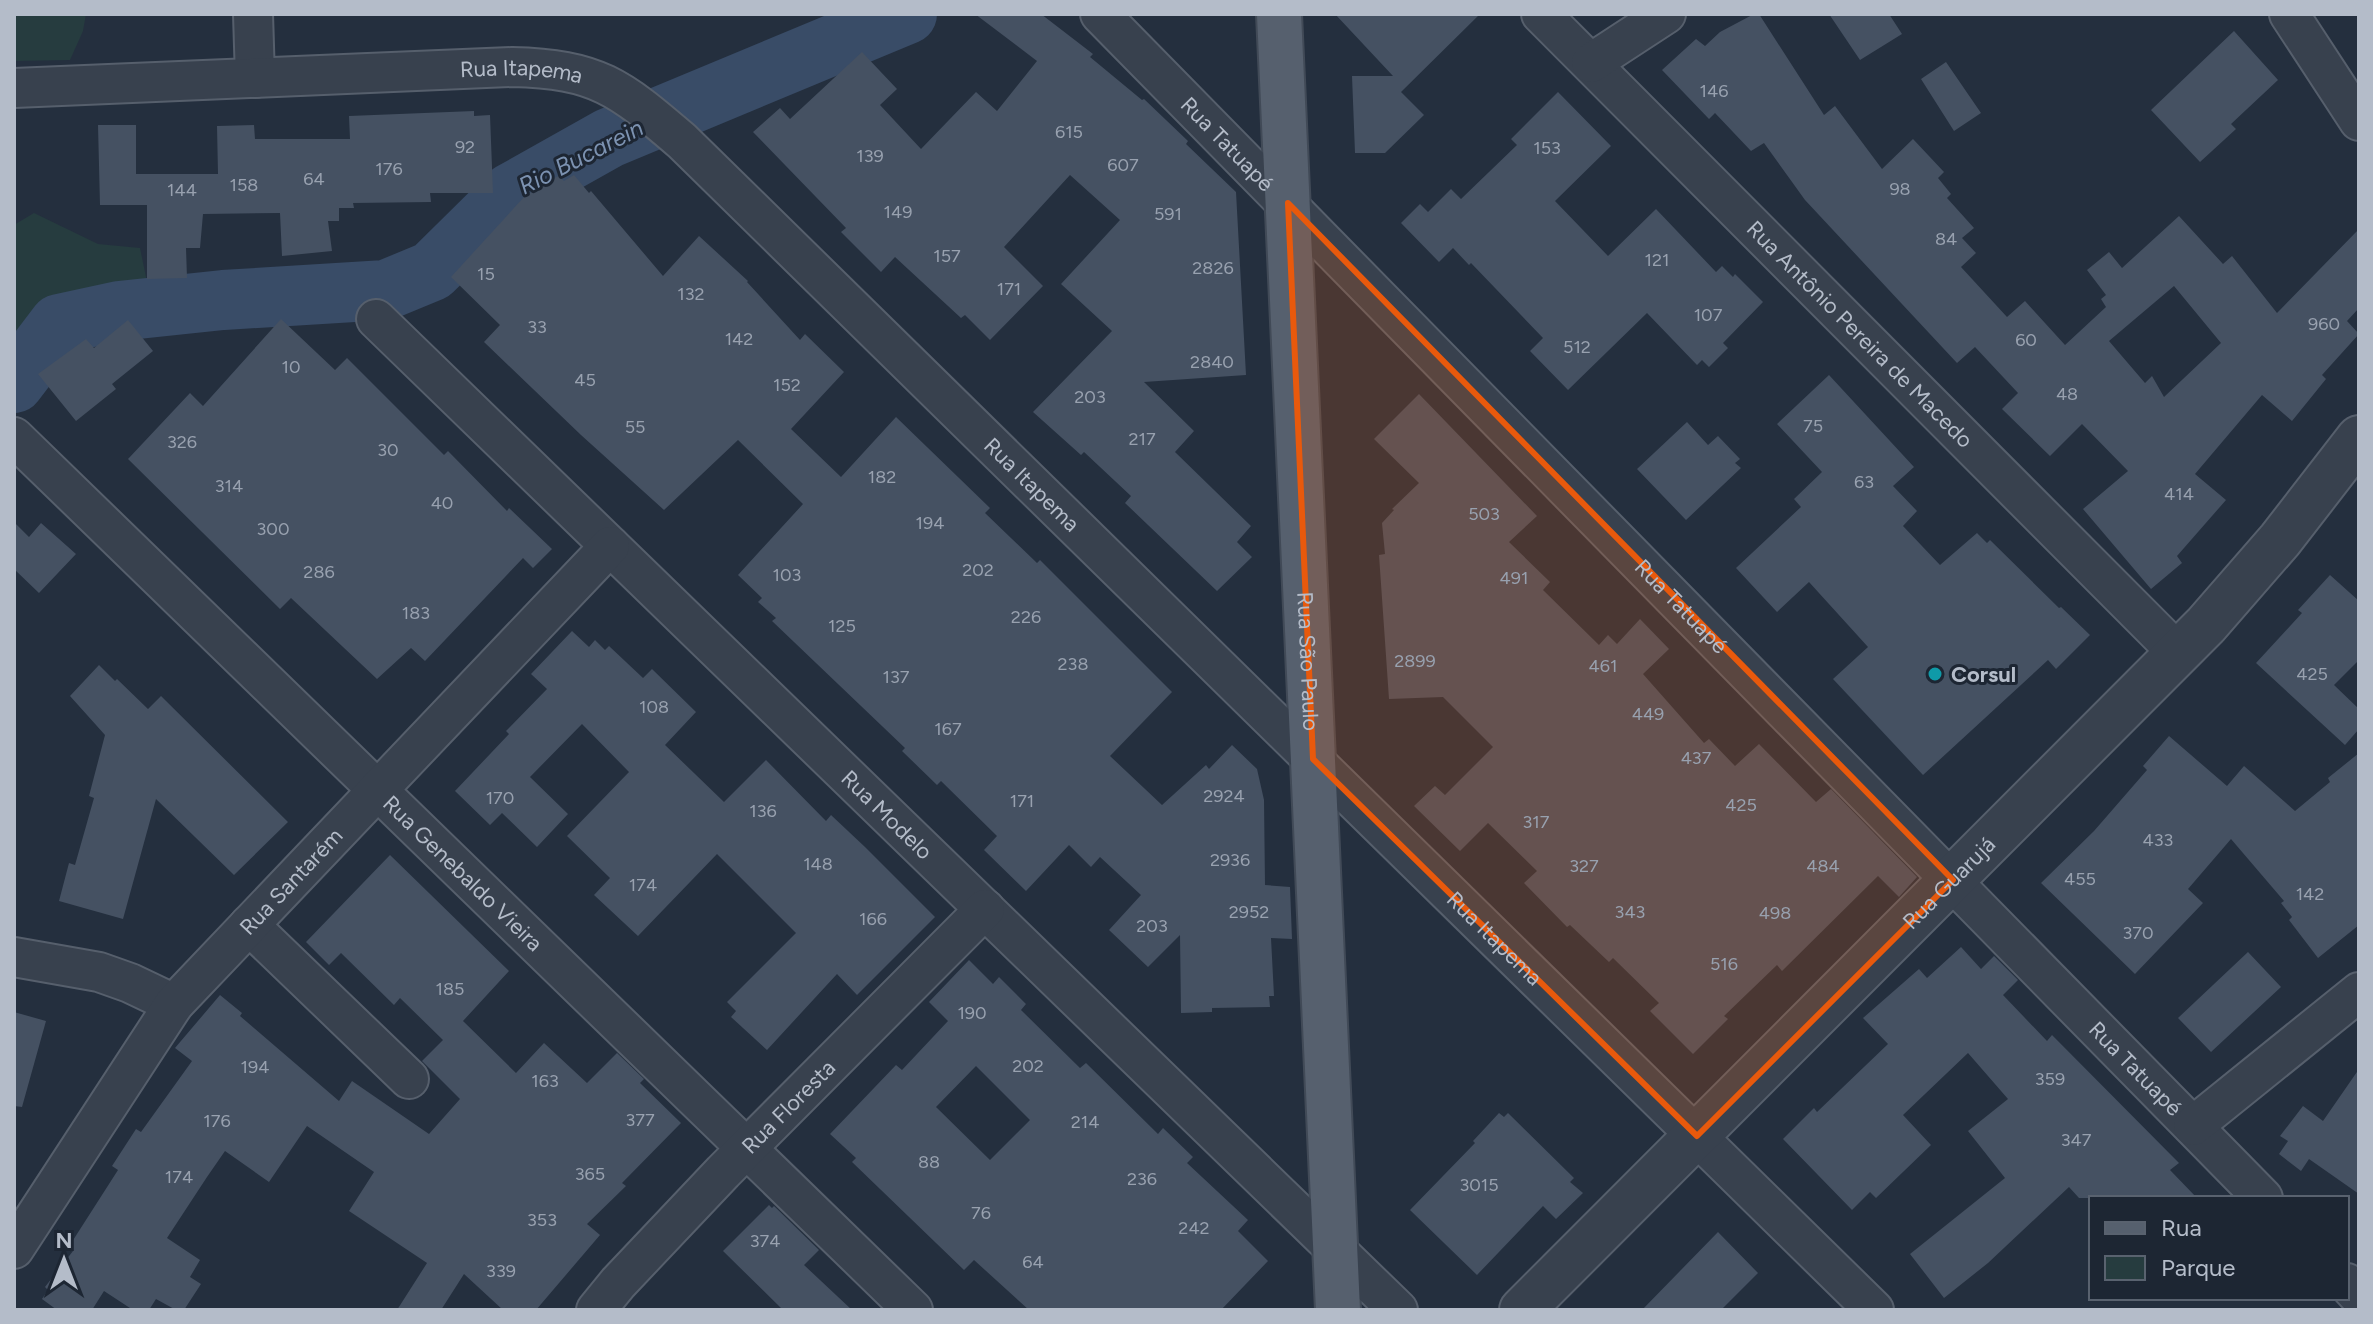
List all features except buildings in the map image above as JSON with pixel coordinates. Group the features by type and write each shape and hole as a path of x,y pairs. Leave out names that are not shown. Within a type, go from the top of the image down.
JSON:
{"main road":[{"name":"Rua São Paulo","path":"1279,14 1338,1310"}],"street":[{"path":"253,14 255,78"},
{"name":"Rua Tatuapé","path":"1100,14 2261,1196"},
{"name":"Rua Antônio Pereira de Macedo","path":"1541,14 2179,654"},
{"path":"1591,63 1666,14"},
{"path":"2289,14 2359,121"},
{"name":"Rua Itapema","path":"14,88 541,68 583,75 606,83 634,99 682,141 1874,1310"},
{"name":"Rua Modelo","path":"376,319 1398,1310"},
{"name":"Rua Genebaldo Vieira","path":"14,437 913,1310"},
{"name":"Rua Guarujá","path":"1522,1310 2179,654 2280,540 2359,438"},
{"name":"Rua Santarém","path":"14,1249 174,1004 610,546"},
{"name":"Rua Floresta","path":"596,1310 746,1148 985,909"},
{"path":"249,925 409,1079"},
{"path":"14,957 99,972 174,1004"},
{"path":"2193,1126 2359,992"}],"highlighted area":[{"path":"1288,203 1953,880 1697,1136 1313,759"}],"green space":[{"path":"22,14 86,14 83,31 70,60 14,61 14,17"},
{"path":"34,213 98,244 140,248 150,296 35,309 14,344 14,225"}],"waterway":[{"name":"Rio Bucarein","path":"14,383 59,324 119,311 223,300 386,290 432,271 511,193 609,138 907,14"}],"place":[{"name":"Corsul","path":"1935,674"}]}
